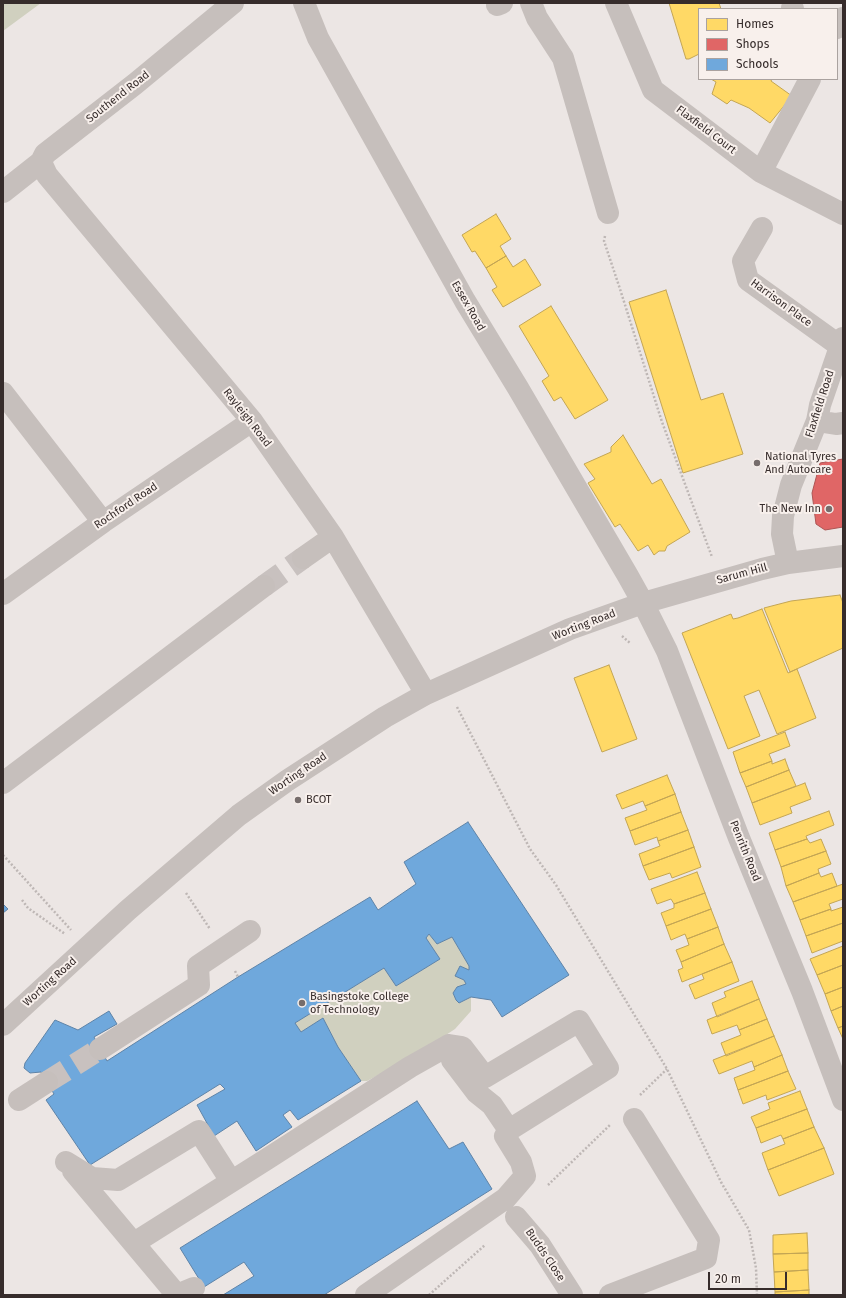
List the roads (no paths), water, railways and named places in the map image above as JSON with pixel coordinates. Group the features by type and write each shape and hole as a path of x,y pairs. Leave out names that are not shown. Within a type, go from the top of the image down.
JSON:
{"street":[{"name":"Southend Road","path":"3,192 41,162 45,154 135,84 234,3"},
{"name":"Essex Road","path":"304,3 318,38 465,301 518,388 643,603"},
{"path":"531,3 537,18 563,58 608,213"},
{"name":"Flaxfield Court","path":"616,3 653,90 761,172 843,214"},
{"path":"761,172 809,80"},
{"name":"Rayleigh Road","path":"41,162 47,175 252,421 333,537 426,694"},
{"name":"Harrison Place","path":"762,228 743,261 748,280 841,342"},
{"name":"Flaxfield Road","path":"788,563 782,534 783,516 792,485 817,421 820,405 841,342"},
{"path":"3,393 103,522"},
{"name":"Rochford Road","path":"3,594 103,522 252,421"},
{"path":"817,421 836,424 843,423"},
{"path":"303,558 333,537"},
{"name":"Sarum Hill","path":"643,603 709,583 788,563 843,556"},
{"path":"3,783 264,586"},
{"name":"Worting Road","path":"3,1024 128,910 239,815 288,780 385,717 426,694 564,632 643,603"},
{"name":"Penrith Road","path":"643,603 667,651 739,838 802,991 843,1100"},
{"path":"100,1049 199,985 198,966 250,931"},
{"path":"134,1243 410,1067 449,1046 462,1046 485,1076 579,1022 608,1068 509,1130 505,1136 521,1162 525,1176 506,1198 366,1295"},
{"path":"449,1046 452,1060 477,1094 492,1105 509,1130"},
{"path":"19,1100 47,1082"},
{"path":"610,1295 706,1258 709,1240 625,1118"},
{"path":"194,1288 177,1295 66,1162 92,1178 118,1180 199,1131 231,1181"},
{"name":"Budds Close","path":"516,1217 540,1245 572,1295"}],"tunnel":[{"path":"264,586 303,558"},
{"path":"47,1082 100,1049"}],"place":[{"name":"National Tyres And Autocare","path":"757,463"},
{"name":"The New Inn","path":"829,509"},
{"name":"BCOT","path":"298,800"},
{"name":"Basingstoke College of Technology","path":"302,1003"}]}
